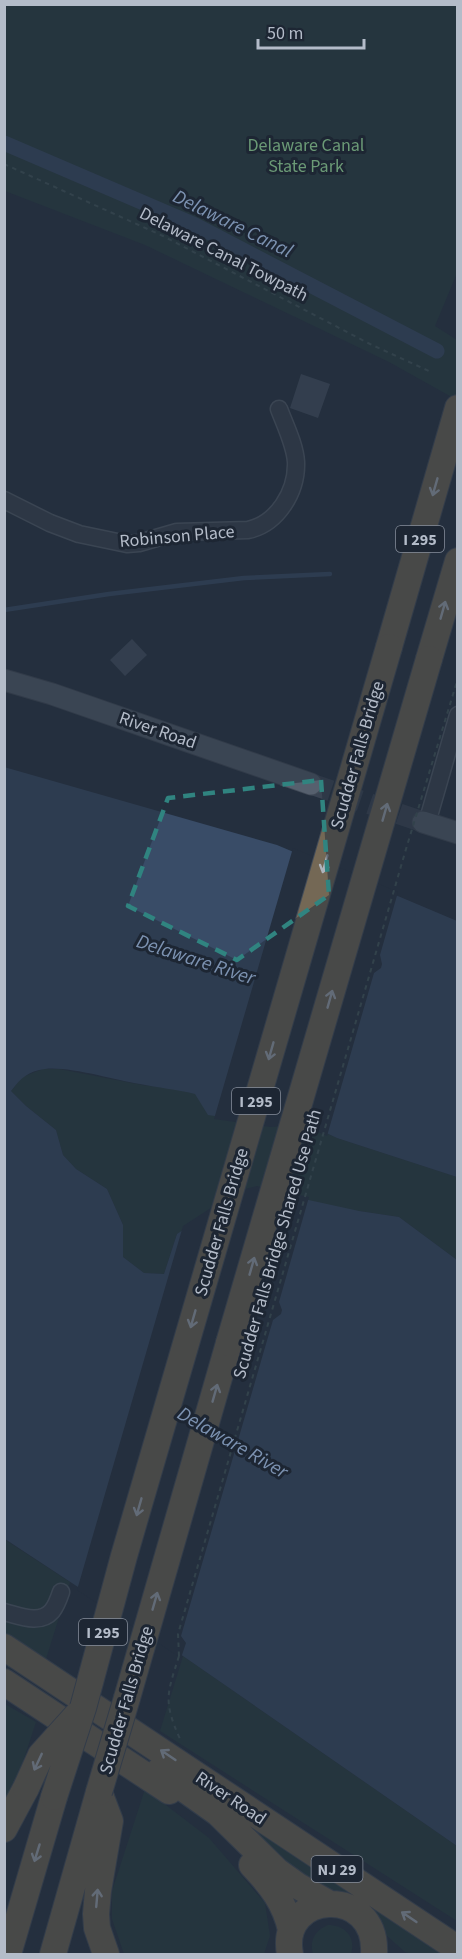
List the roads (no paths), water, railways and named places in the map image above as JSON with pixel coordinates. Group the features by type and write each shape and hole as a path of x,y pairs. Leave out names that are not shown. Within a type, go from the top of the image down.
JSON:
{"highway":[{"name":"Scudder Falls Bridge","path":"8,1954 83,1708 124,1556 455,419"},
{"name":"Scudder Falls Bridge","path":"102,1807 458,561"},
{"name":"River Road","path":"4,1647 458,1949"},
{"path":"4,1667 201,1800 218,1813 276,1871 328,1903"},
{"path":"4,1682 203,1816 271,1886 286,1910 289,1947"},
{"path":"4,1828 41,1755 83,1708"},
{"path":"102,1807 96,1914 97,1928 106,1954"},
{"name":"I 295","path":"52,1954 102,1807"},
{"path":"289,1947 310,1909 328,1903 340,1904 352,1909 394,1954"},
{"path":"370,1926 375,1941 374,1954"}],"main road":[{"name":"River Road","path":"4,680 51,694 311,784"},
{"path":"425,822 458,833"}],"street":[{"name":"Robinson Place","path":"4,501 79,534 127,544 177,532 257,528 272,520 283,506 295,475 294,451 279,408"},
{"path":"425,822 458,715"},
{"path":"4,1612 36,1619 43,1617 53,1610 61,1592"}],"water":[{"name":"Delaware River","path":"4,767 277,845 457,921 457,1177 337,1138 303,1122 270,1124 208,1115 195,1094 79,1071 39,1070 29,1073 11,1091 56,1130 63,1155 76,1169 107,1189 123,1225 123,1257 144,1273 164,1274 177,1234 238,1194 258,1189 359,1211 399,1217 457,1260 457,1846 183,1656 5,1539"}],"waterway":[{"name":"Delaware Canal","path":"4,143 195,225 437,351"},
{"path":"4,610 109,594 244,578 330,574"}],"tunnel":[{"path":"311,784 423,822"}],"park label":[{"name":"Delaware Canal State Park","path":"306,155"}]}
